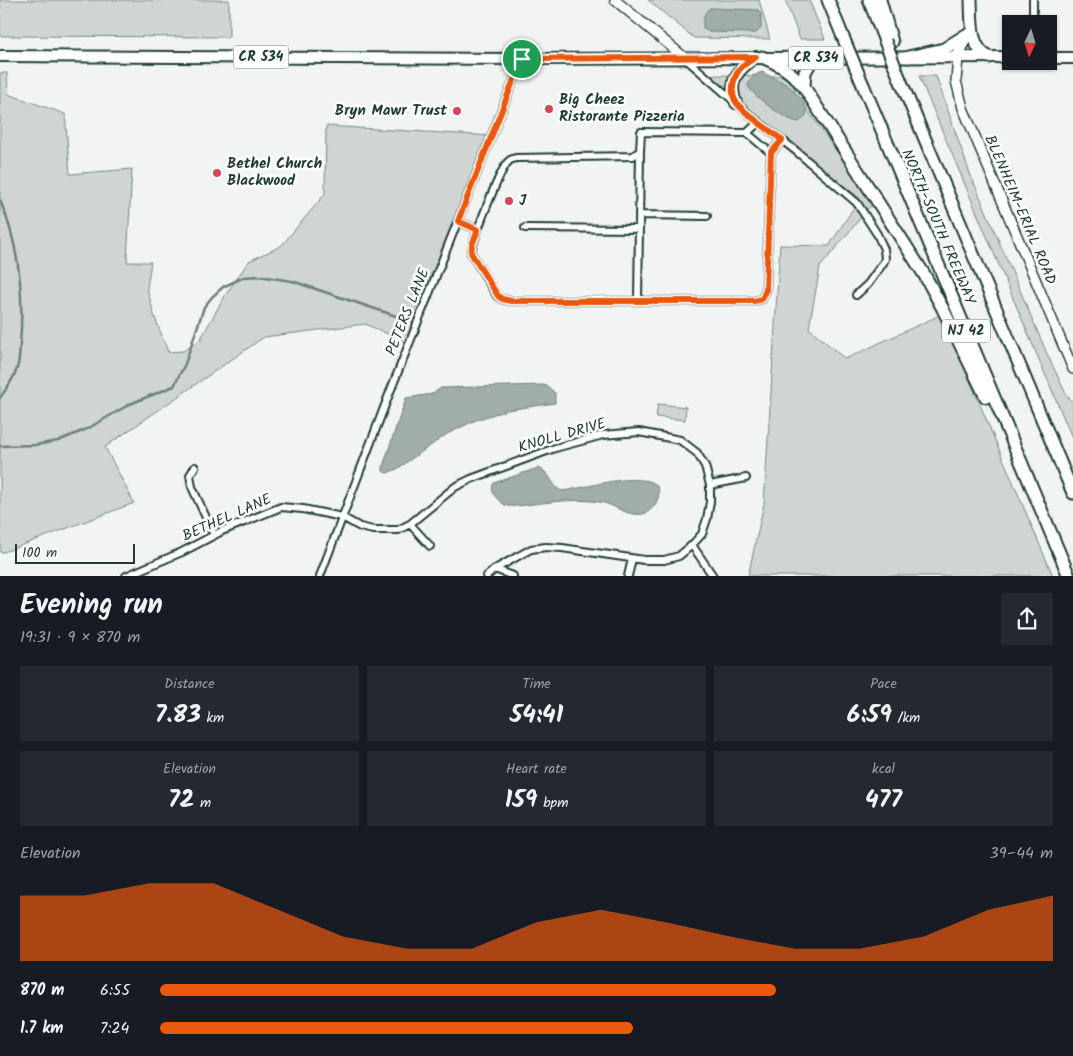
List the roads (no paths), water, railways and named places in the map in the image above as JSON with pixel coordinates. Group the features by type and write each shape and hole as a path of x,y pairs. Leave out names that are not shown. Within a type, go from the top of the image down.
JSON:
{"highway":[{"name":"NORTH-SOUTH FREEWAY","path":"828,0 1069,576"},
{"name":"NORTH-SOUTH FREEWAY","path":"869,0 903,75 907,96 1073,493"},
{"path":"880,0 889,42"},
{"path":"971,0 976,46 982,54 989,57"},
{"path":"958,57 972,17"},
{"path":"908,57 944,48 966,35"},
{"path":"759,57 782,65 804,87 924,274 1035,496"},
{"path":"804,87 805,72 813,58"}],"main road":[{"path":"616,0 685,58"},
{"name":"CR 534","path":"0,56 522,59 1002,57"},
{"path":"736,103 733,90 735,77 740,68 759,57"},
{"name":"BLENHEIM-ERIAL ROAD","path":"958,57 956,81 963,108 1073,369"},
{"path":"1058,58 1073,58"}],"street":[{"path":"1033,15 1034,0"},
{"path":"685,58 736,103 796,150 856,203 877,234 884,249 885,259 868,284 856,295"},
{"name":"PETERS LANE","path":"320,576 390,392 522,59"},
{"path":"747,133 759,122"},
{"path":"638,301 641,132 747,133 771,153"},
{"path":"640,152 633,156 516,158 508,161 502,171 478,230 471,253 498,296 511,301 754,301 762,299 766,290 771,153 782,140"},
{"path":"639,216 707,216"},
{"path":"458,221 478,230"},
{"path":"525,228 639,229"},
{"name":"KNOLL DRIVE","path":"342,517 360,527 374,530 398,530 410,524 455,486 555,448 603,435 639,432 680,440 697,453 705,466 710,485 708,519 702,534 678,556 664,560 632,559 546,547 531,549 495,569 487,576"},
{"path":"195,467 190,475 192,487 214,535"},
{"path":"710,485 746,478"},
{"name":"BETHEL LANE","path":"126,576 182,552 214,535 281,507 304,508 342,517"},
{"path":"410,524 430,546"},
{"path":"692,545 713,576"},
{"path":"628,576 632,559"},
{"path":"495,569 513,576"}],"waterway":[{"path":"0,200 16,253 21,308 18,365 12,380 0,398"},
{"path":"0,446 35,445 58,441 87,429 130,404 174,386 185,364 204,307 223,287 244,277 259,276 292,281 402,318"}],"place":[{"name":"Big Cheez Ristorante Pizzeria","path":"549,109"},
{"name":"Bryn Mawr Trust","path":"457,111"},
{"name":"Bethel Church Blackwood","path":"217,173"},
{"name":"J","path":"509,201"}]}
